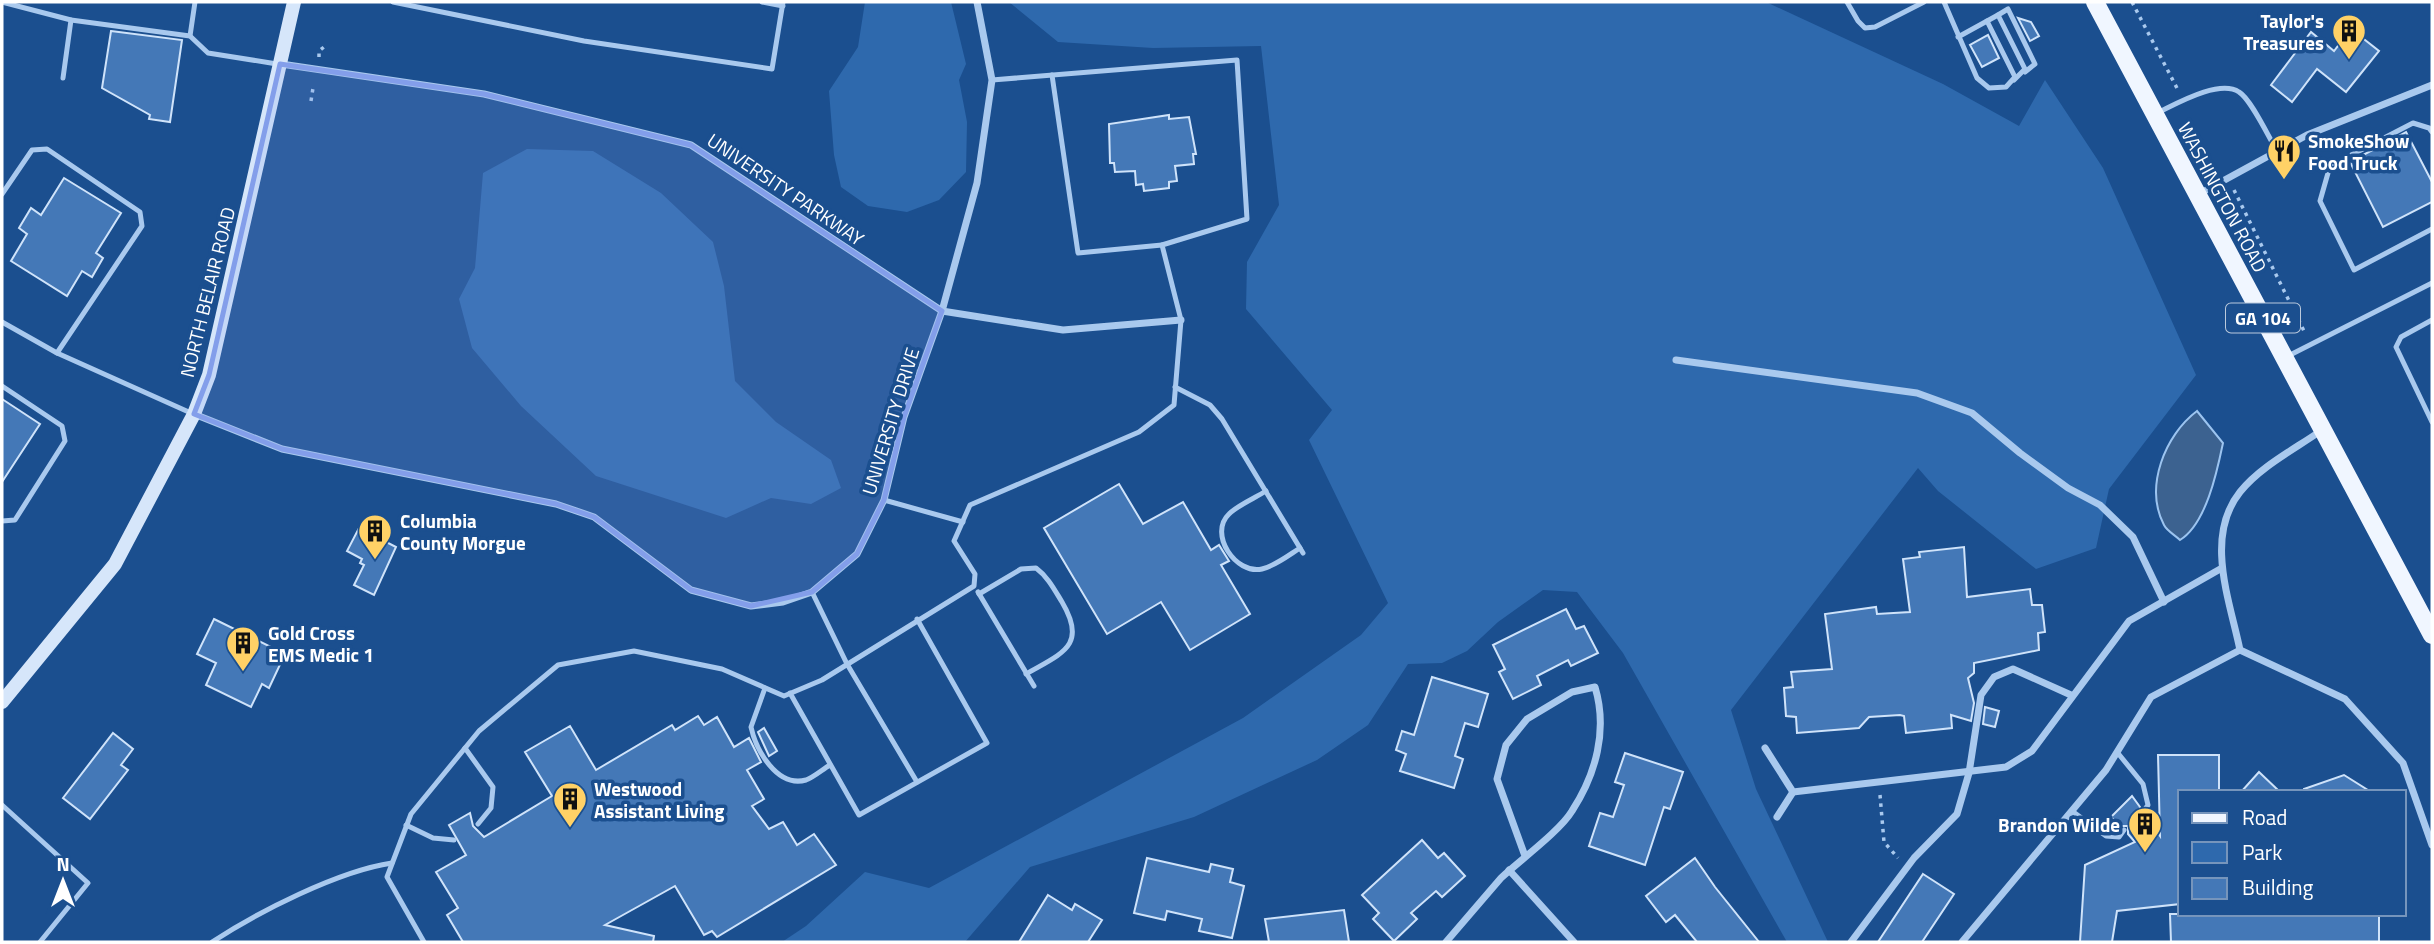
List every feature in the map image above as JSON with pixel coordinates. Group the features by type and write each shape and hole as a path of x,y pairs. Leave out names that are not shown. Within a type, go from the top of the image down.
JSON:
{"main road":[{"name":"NORTH BELAIR ROAD","path":"2,702 115,564 194,414 209,376 294,2"},
{"name":"WASHINGTON ROAD","path":"2095,2 2432,635"}],"street":[{"name":"UNIVERSITY DRIVE","path":"194,414 282,449 556,504 594,517 691,590 751,606 783,601 812,592 857,554 884,500 904,417 942,312 976,183 992,80 977,2"},
{"name":"UNIVERSITY PARKWAY","path":"280,64 484,94 691,145 942,312 1063,330 1181,320"},
{"path":"2198,195 2307,135 2432,85"},
{"path":"1676,360 1917,393 1972,413 2068,488 2100,505 2133,537 2164,601"},
{"path":"2240,650 2222,568 2223,527 2239,493 2261,472 2322,430"},
{"path":"1793,792 2006,767 2032,751 2071,695 2129,621 2222,568"},
{"path":"1962,942 2117,752 2151,697 2240,650"},
{"path":"2240,650 2345,699 2403,763 2432,845"},
{"path":"1851,942 1908,866 1957,814 1969,772 1981,695 1994,677 2013,669 2071,695"},
{"path":"1446,942 1509,870 1525,856 1572,813 1600,748 1602,710 1595,687 1572,692 1527,719 1506,745 1497,779 1525,856"},
{"path":"1765,748 1793,792"},
{"path":"1777,817 1793,792"},
{"path":"1509,870 1574,942"}],"lane":[{"path":"190,36 195,2"},
{"path":"393,2 584,41 772,69 783,4 762,2"},
{"path":"1847,2 1865,28 1875,27 1922,2"},
{"path":"1944,2 1958,37 1977,78 1989,88 2006,87 2035,64 2008,9 1958,37"},
{"path":"2,3 71,20 190,36 208,53 280,64"},
{"path":"1997,15 2025,69 2006,87"},
{"path":"63,78 71,20"},
{"path":"1987,21 2015,77 2006,87"},
{"path":"992,80 1052,75 1237,60 1247,219 1162,246 1078,253 1052,75"},
{"path":"2154,114 2199,93 2227,88 2241,92 2277,151"},
{"path":"2432,132 2429,128 2413,123 2329,166 2320,201 2354,270 2432,229"},
{"path":"2,194 32,150 47,149 140,212 142,226 57,353"},
{"path":"1034,686 974,586 975,574 954,541 970,505 1139,432 1174,405 1181,320 1162,246"},
{"path":"2284,358 2432,283"},
{"path":"2432,320 2401,337 2396,347 2432,422"},
{"path":"2,334 5,324 57,353 194,414"},
{"path":"2,386 62,426 65,441 15,520 2,521"},
{"path":"1175,387 1210,405 1223,419 1302,550 1262,569 1251,569 1240,565 1225,547 1221,535 1229,513 1266,491"},
{"path":"884,500 963,522"},
{"path":"979,594 1021,569 1036,568 1047,576 1074,622 1072,639 1062,653 1026,674"},
{"path":"424,942 387,877 411,814 479,731 558,665 634,651 722,669 784,696 822,680 974,586"},
{"path":"812,592 847,664 917,782"},
{"path":"790,694 859,816 987,743 917,620"},
{"path":"765,688 751,727 775,771 783,777 806,780 830,765"},
{"path":"465,748 493,787 491,808 478,824"},
{"path":"2117,752 2143,784 2148,805 2143,812"},
{"path":"2,805 88,883 40,942"},
{"path":"2071,811 2106,836 2119,837 2124,831"},
{"path":"406,825 433,838 454,840"},
{"path":"212,942 241,924 300,895 373,865 393,863"}],"path":[{"path":"2132,2 2184,100"},
{"path":"319,57 319,51 324,47"},
{"path":"311,101 313,88"},
{"path":"2228,178 2311,344"},
{"path":"1879,783 1884,842 1908,866"}],"highlighted area":[{"path":"280,64 484,94 691,145 942,311 904,417 884,500 857,554 812,592 751,606 691,590 594,517 556,504 282,449 194,414 209,375"}],"green space":[{"path":"865,2 951,2 966,64 959,80 967,122 966,172 939,200 907,212 868,206 841,187 834,155 829,91 858,47"},
{"path":"1009,2 1766,2 1943,84 2019,126 2045,80 2103,168 2196,375 2109,489 2096,548 2036,569 1938,491 1918,468 1731,710 1756,789 1828,942 1787,942 1623,653 1577,592 1543,590 1498,622 1467,651 1442,663 1408,664 1368,725 1317,760 1194,817 1030,867 965,942 782,942 806,926 865,872 929,888 1243,718 1361,635 1388,603 1309,440 1332,410 1246,309 1247,262 1279,205 1261,46 1153,48 1058,42"},
{"path":"527,149 593,151 661,193 713,242 724,286 735,381 776,422 831,460 841,488 811,504 771,498 726,518 596,476 521,406 472,348 459,299 475,268 483,173"}],"shaded area":[{"path":"2197,411 2223,443 2214,482 2203,510 2197,522 2180,540 2165,527 2158,510 2157,479 2167,448 2186,421"}],"building":[{"path":"2018,18 2031,22 2039,36 2030,41"},
{"path":"2351,29 2379,51 2346,92 2317,69 2292,102 2271,85 2311,32 2334,51"},
{"path":"111,31 182,40 170,122 149,119 150,115 102,88"},
{"path":"1988,35 1999,58 1982,67 1970,45"},
{"path":"1169,115 1169,119 1189,117 1196,154 1193,154 1194,164 1175,166 1177,181 1169,182 1169,188 1144,191 1143,184 1136,185 1135,171 1115,172 1114,163 1110,163 1109,124"},
{"path":"2406,132 2432,182 2432,202 2383,227 2350,162"},
{"path":"64,178 121,213 96,253 103,258 92,277 82,271 67,296 11,261 27,234 19,228 31,208 41,215"},
{"path":"2,399 40,424 2,482"},
{"path":"1119,484 1143,524 1183,502 1211,550 1219,545 1229,561 1221,565 1250,614 1190,650 1161,602 1107,634 1044,528"},
{"name":"Columbia County Morgue","path":"359,528 396,547 374,595 354,585 364,565 360,563 362,559 347,551"},
{"path":"1964,547 1967,597 2030,589 2032,605 2042,605 2045,632 2038,633 2039,650 1974,663 1974,673 1968,678 1974,703 1971,721 1951,715 1952,728 1906,733 1904,716 1900,715 1869,717 1859,728 1797,733 1796,717 1786,716 1784,688 1793,687 1791,672 1832,669 1825,614 1876,607 1877,614 1910,612 1903,559 1920,557 1919,552"},
{"path":"1566,609 1576,629 1584,626 1598,653 1571,666 1568,660 1537,676 1541,685 1513,699 1499,672 1505,669 1493,645"},
{"name":"Gold Cross EMS Medic 1","path":"214,619 285,654 269,688 262,684 251,707 206,685 216,663 197,654"},
{"path":"1432,677 1488,694 1478,727 1465,723 1455,756 1463,759 1454,788 1400,771 1406,754 1396,750 1402,731 1414,735"},
{"path":"1985,707 1999,711 1995,727 1983,724"},
{"name":"Westwood Assistant Living","path":"698,716 704,725 717,717 734,747 749,738 761,762 747,770 764,799 752,806 769,829 783,822 797,845 814,834 836,865 717,937 712,931 704,935 675,886 605,925 654,936 653,942 463,942 447,915 458,908 436,872 466,855 449,825 470,813 473,826 484,837 552,796 525,752 570,726 596,770 672,725 675,730"},
{"path":"764,728 777,751 769,756 758,732"},
{"path":"113,733 133,749 121,765 128,770 90,819 63,798"},
{"path":"1625,753 1683,772 1670,809 1664,807 1645,865 1589,846 1600,813 1613,817 1624,785 1615,782"},
{"name":"Brandon Wilde","path":"2158,755 2219,755 2219,790 2178,790 2178,904 2117,911 2112,942 2080,942 2085,865 2135,842 2128,834 2128,826 2120,826 2111,817 2132,796 2140,807 2139,815 2146,816 2160,836"},
{"path":"2259,772 2278,790 2243,790"},
{"path":"2344,775 2368,790 2304,790"},
{"path":"1422,840 1438,858 1444,853 1465,876 1442,897 1436,891 1411,913 1417,919 1394,941 1373,919 1379,913 1362,895"},
{"path":"1147,858 1209,872 1211,864 1233,869 1230,882 1244,886 1232,938 1199,931 1202,919 1167,911 1165,920 1134,913"},
{"path":"1695,858 1759,942 1697,942 1675,915 1666,922 1646,896"},
{"path":"1923,874 1954,894 1922,942 1878,942"},
{"path":"1048,895 1072,910 1075,904 1102,920 1088,942 1019,942"},
{"path":"1344,910 1349,942 1269,942 1265,919"},
{"path":"2170,914 2379,916 2379,942 2171,942"}],"place":[{"name":"Taylor's Treasures","path":"2349,61"},
{"name":"SmokeShow Food Truck","path":"2284,181"},
{"name":"Columbia County Morgue","path":"375,561"},
{"name":"Gold Cross EMS Medic 1","path":"243,673"},
{"name":"Westwood Assistant Living","path":"570,829"},
{"name":"Brandon Wilde","path":"2145,854"}]}
